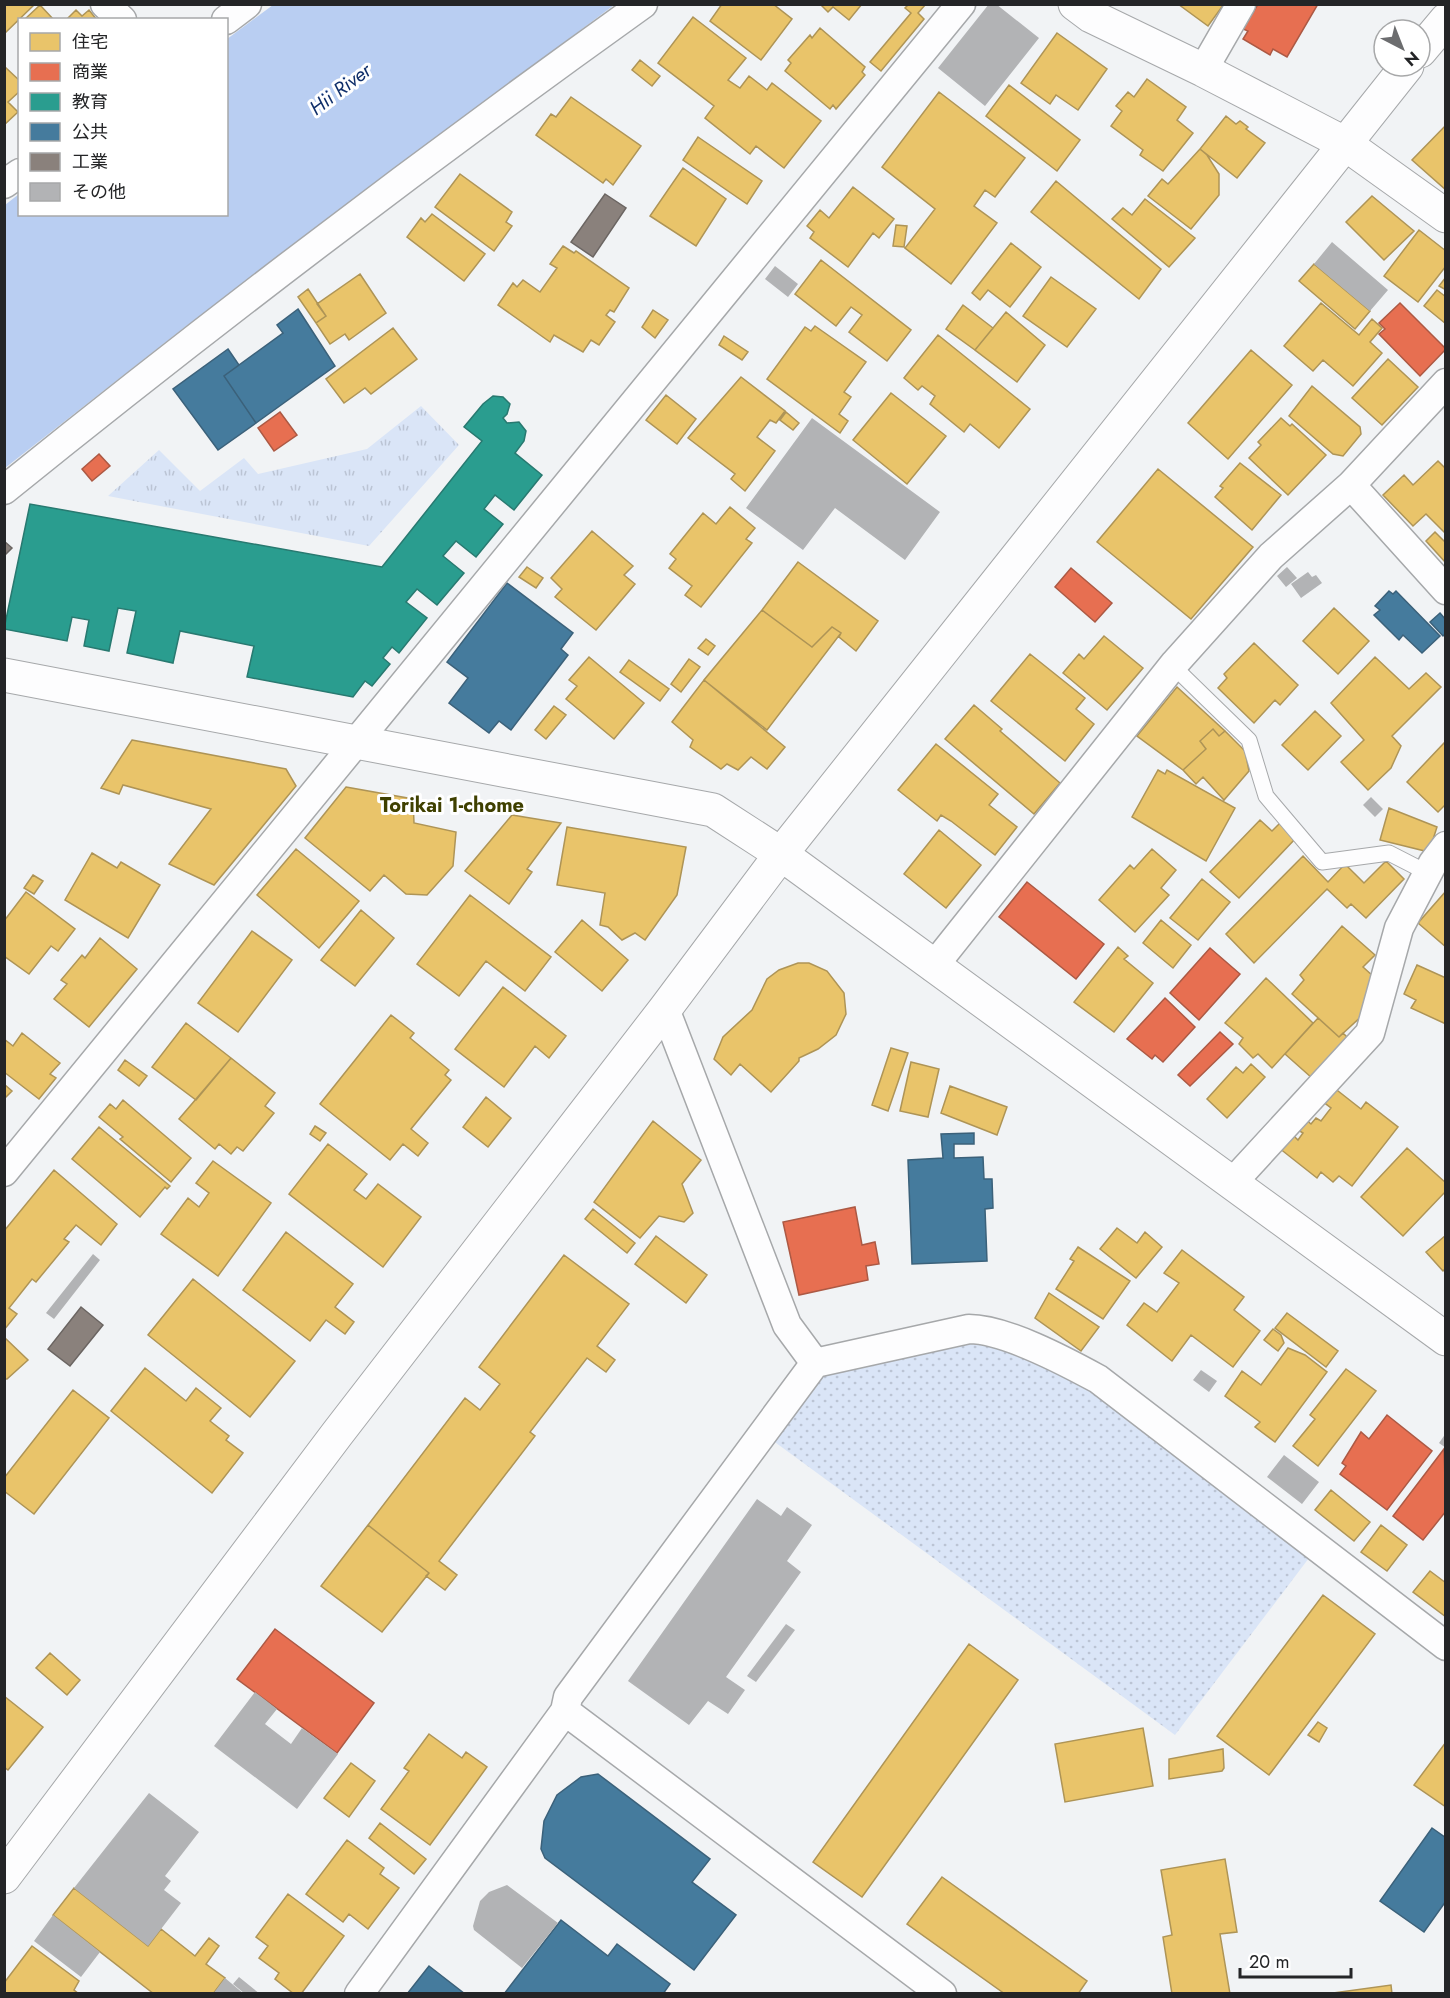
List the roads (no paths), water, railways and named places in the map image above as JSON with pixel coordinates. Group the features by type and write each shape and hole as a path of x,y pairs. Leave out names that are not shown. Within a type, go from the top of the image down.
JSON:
{"street":[{"path":"105,4 120,18"},
{"path":"228,18 247,4"},
{"path":"4,490 139,381 446,145 643,4"},
{"path":"4,1172 961,4"},
{"path":"1075,4 1091,16 1203,70 1344,143 1446,216"},
{"path":"1203,70 1241,4"},
{"path":"1432,37 1446,20"},
{"path":"4,1877 337,1434 665,1009 781,854 1397,78"},
{"path":"4,184 18,174"},
{"path":"933,967 1173,666 1271,556 1351,485 1446,383"},
{"path":"1351,485 1446,590"},
{"path":"4,675 713,810 781,854 1446,1339"},
{"path":"1232,1183 1370,1033 1399,928 1428,873 1446,846"},
{"path":"665,1009 787,1325 815,1363"},
{"path":"359,1994 565,1711 568,1697 815,1363 969,1329 987,1329 1071,1365 1098,1379 1446,1646"},
{"path":"565,1711 942,1994"}],"lane":[{"path":"1173,666 1249,740 1266,796 1322,862 1389,853 1428,873"}],"water":[{"name":"Hii River","path":"273,5 614,5 185,327 5,468 5,205 18,195 18,216 228,216 228,38"}],"district":[{"name":"Torikai 1-chome","path":"452,805"}]}
